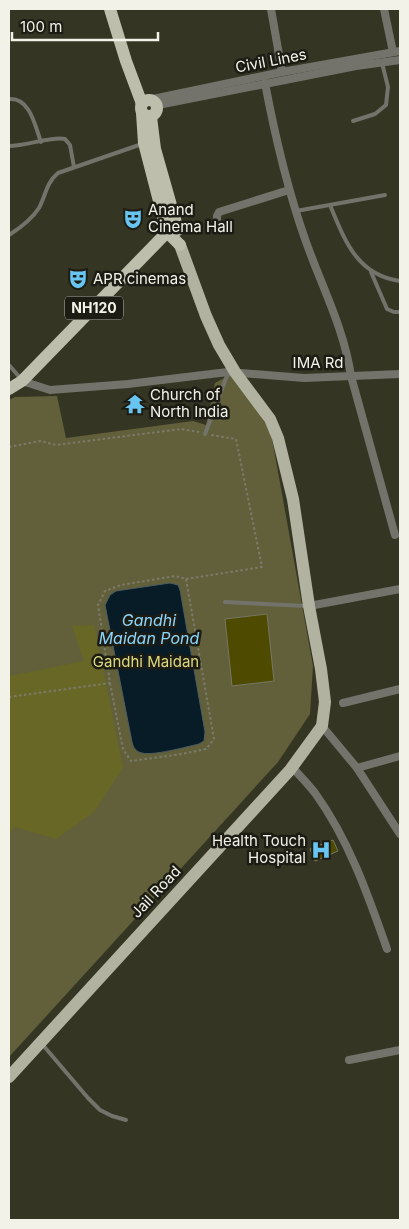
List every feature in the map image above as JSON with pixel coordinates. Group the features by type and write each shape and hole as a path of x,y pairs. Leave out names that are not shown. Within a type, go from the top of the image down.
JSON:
{"highway":[{"path":"110,9 124,53 148,108 172,228"},
{"path":"148,108 144,143 172,228 180,245"},
{"name":"NH120","path":"9,389 22,381 172,228"}],"main road":[{"path":"180,245 209,323 232,372 270,419 278,438 293,499 309,606 321,669 324,702 322,726"},
{"name":"Jail Road","path":"9,1077 292,768 322,726"}],"street":[{"path":"271,9 282,72"},
{"path":"384,9 397,52"},
{"name":"Civil Lines","path":"148,108 282,72 397,52"},
{"path":"148,108 265,83 400,60"},
{"path":"265,83 289,190 340,330 395,535"},
{"path":"218,226 216,216 219,212 289,190"},
{"name":"IMA Rd","path":"22,381 50,390 128,384 232,372 304,378 400,374"},
{"path":"309,606 400,589"},
{"path":"343,703 400,689"},
{"path":"322,726 357,768 400,834"},
{"path":"357,768 400,756"},
{"path":"292,768 315,793 351,854 368,894 387,949"},
{"path":"349,1060 400,1050"}],"lane":[{"path":"353,121 375,114 386,104 388,87 382,63"},
{"path":"9,99 21,101 27,108 41,142"},
{"path":"9,146 65,139 70,145 74,166"},
{"path":"9,235 32,217 39,207 51,178 58,173 144,143"},
{"path":"296,211 385,195"},
{"path":"330,205 349,247 359,261 371,272 387,279 400,281"},
{"path":"371,272 387,309 400,312"},
{"path":"9,365 22,381"},
{"path":"204,434 232,372"},
{"path":"225,602 309,606"},
{"path":"41,1042 100,1110 126,1120"}],"path":[{"path":"9,446 40,440 56,445 181,429 236,439 262,566 186,579 175,576 121,585 105,591 98,605 110,683 124,750 131,761 182,754 206,748 214,739 186,579"},
{"path":"9,697 110,683"}],"green space":[{"name":"Gandhi Maidan","path":"235,372 271,433 313,666 310,714 278,762 9,1057 9,400 15,397 57,396 66,438 193,421 206,425 215,383"}],"shaded area":[{"path":"94,625 123,768 94,812 56,839 15,827 9,834 9,676 84,661 72,626"}],"water":[{"name":"Gandhi Maidan Pond","path":"170,583 178,585 180,590 205,732 204,741 170,751 147,754 138,752 133,746 105,605 110,595 116,591"}],"building":[{"path":"267,614 274,681 232,686 225,619"},
{"path":"333,840 338,851 315,861 310,849"}],"place":[{"name":"Anand Cinema Hall","path":"133,219"},
{"name":"APR cinemas","path":"78,279"},
{"name":"Church of North India","path":"135,404"},
{"name":"Health Touch Hospital","path":"321,850"}]}
